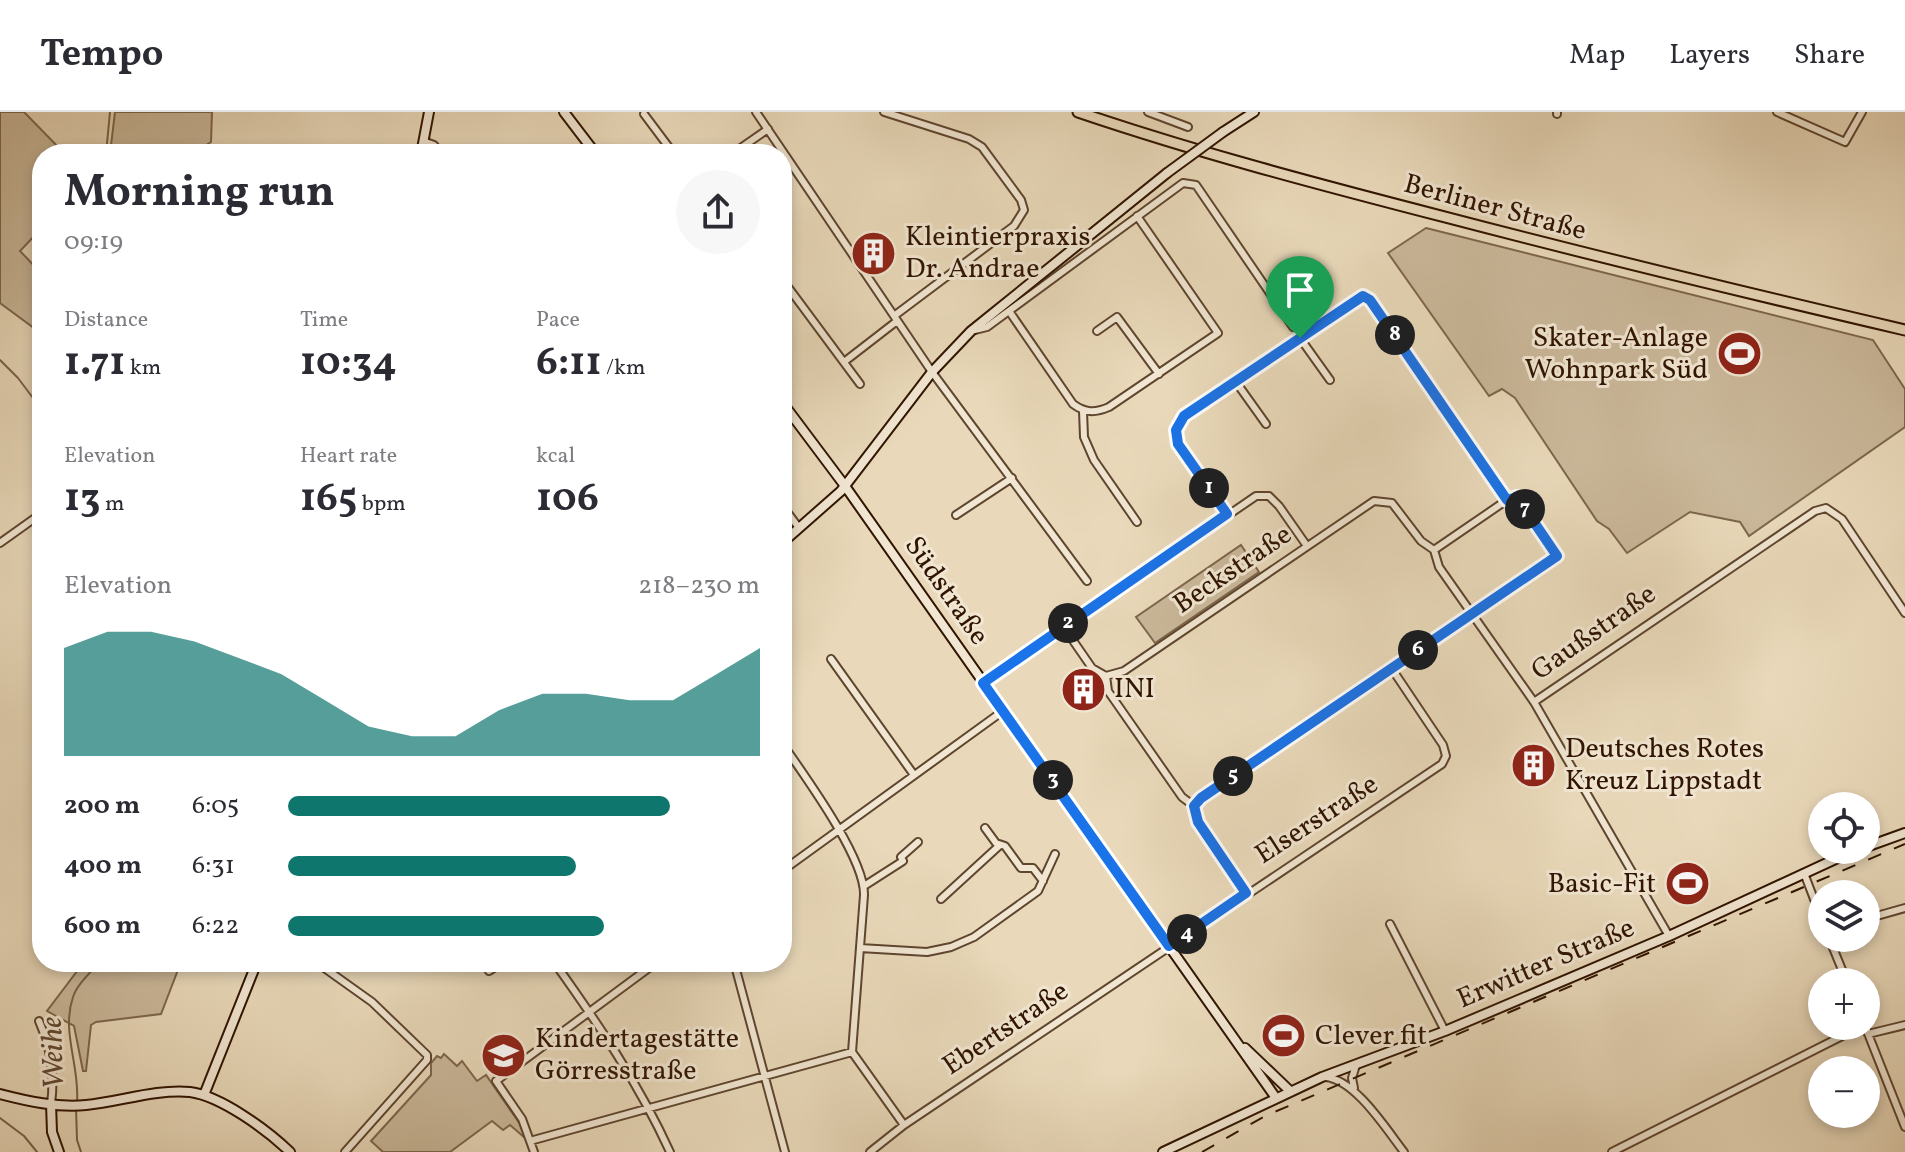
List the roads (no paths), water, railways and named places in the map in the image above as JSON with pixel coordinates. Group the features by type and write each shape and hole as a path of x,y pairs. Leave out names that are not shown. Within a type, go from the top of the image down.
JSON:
{"main road":[{"path":"423,144 429,112"},
{"path":"564,112 588,144"},
{"name":"Berliner Straße","path":"1078,112 1164,141 1300,180 1673,277 1905,330"},
{"path":"792,534 845,486 932,372 971,331 1167,173 1251,113"},
{"name":"Südstraße","path":"792,415 1276,1098"},
{"path":"1880,842 1905,833"},
{"name":"Erwitter Straße","path":"1163,1152 1322,1077 1445,1031 1669,936 1824,864"},
{"path":"204,1095 253,972"},
{"name":"Südstraße","path":"1238,1042 1290,1091"},
{"path":"0,1094 71,1106 167,1093 204,1095 261,1128 290,1152"},
{"path":"51,1104 52,1132 59,1152"}],"street":[{"path":"756,112 778,144"},
{"path":"844,362 1014,226 1024,210 1021,200 982,147 969,139 884,112"},
{"path":"1148,112 1188,127"},
{"path":"1777,112 1845,142 1862,112"},
{"path":"644,114 666,144"},
{"path":"746,144 768,129"},
{"path":"423,141 431,144"},
{"path":"792,164 932,372 1087,581"},
{"path":"971,331 987,327 1183,183 1196,185 1293,327"},
{"path":"1009,311 1073,404 1083,411 1109,407 1218,333 1137,216"},
{"path":"792,292 860,384"},
{"path":"1227,514 1178,444 1176,430 1184,416 1363,296 1370,300 1507,500"},
{"path":"1097,331 1117,317 1159,374"},
{"path":"1300,338 1330,380"},
{"path":"1236,382 1266,424"},
{"path":"1083,411 1084,437 1094,460 1137,522"},
{"path":"956,515 1012,478"},
{"path":"983,683 1256,496 1269,496 1307,546"},
{"path":"1194,806 1201,798 1392,669 1471,614 1557,556 1517,497 1507,500 1434,550 1439,567 1471,614 1534,702"},
{"name":"Beckstraße","path":"1106,676 1124,671 1374,501 1385,500 1399,509 1421,541 1434,550"},
{"name":"Gaußstraße","path":"1669,936 1534,702 1739,561 1815,511 1826,508 1842,519 1905,613"},
{"path":"792,519 799,528"},
{"path":"0,543 32,520"},
{"path":"1063,626 1092,668 1106,676 1108,691 1182,797 1194,806 1198,822 1246,893"},
{"path":"831,659 914,775"},
{"name":"Elserstraße","path":"1169,946 1442,764 1446,756 1443,745 1392,669"},
{"path":"792,864 1003,711"},
{"path":"792,759 852,853 864,886 852,1052 904,1125"},
{"path":"985,828 996,843 1007,847 1021,868 1033,868 1043,881"},
{"path":"864,886 903,861 901,857 918,842"},
{"path":"941,899 1001,844"},
{"path":"860,948 927,952 951,947 974,937 1038,891 1055,854"},
{"path":"1804,873 1808,883"},
{"path":"1880,915 1905,908"},
{"path":"1390,924 1445,1031"},
{"name":"Ebertstraße","path":"870,1152 904,1125 1169,946"},
{"path":"330,972 372,1002 425,1050 427,1060 345,1152"},
{"path":"561,972 650,1107 670,1152"},
{"path":"534,1152 522,1119 496,1081 643,972"},
{"path":"737,972 785,1152"},
{"path":"39,1021 49,1043 53,1069 51,1104"},
{"path":"1880,1031 1905,1025"},
{"path":"1612,1152 1836,1040"},
{"path":"1870,1040 1905,1127"},
{"path":"530,1141 852,1052"},
{"path":"1355,1092 1352,1078 1357,1063"},
{"path":"1322,1077 1340,1080 1355,1092 1404,1152"}],"waterway":[{"name":"Weihe","path":"107,144 110,112"},
{"path":"0,360 32,397"},
{"name":"Weihe","path":"77,1102 70,1010 78,987 91,972"},
{"name":"Weihe","path":"76,1108 77,1140 81,1152"},
{"path":"0,1118 24,1136 37,1152"}],"railway":[{"path":"1202,1152 1265,1116 1905,844"}],"place":[{"name":"Kleintierpraxis Dr. Andrae","path":"874,253"},
{"name":"Skater-Anlage Wohnpark Süd","path":"1739,354"},
{"name":"INI","path":"1083,689"},
{"name":"Deutsches Rotes Kreuz Lippstadt","path":"1534,765"},
{"name":"Basic-Fit","path":"1687,884"},
{"name":"Clever fit","path":"1284,1036"},
{"name":"Kindertagestätte Görresstraße","path":"504,1055"}]}
